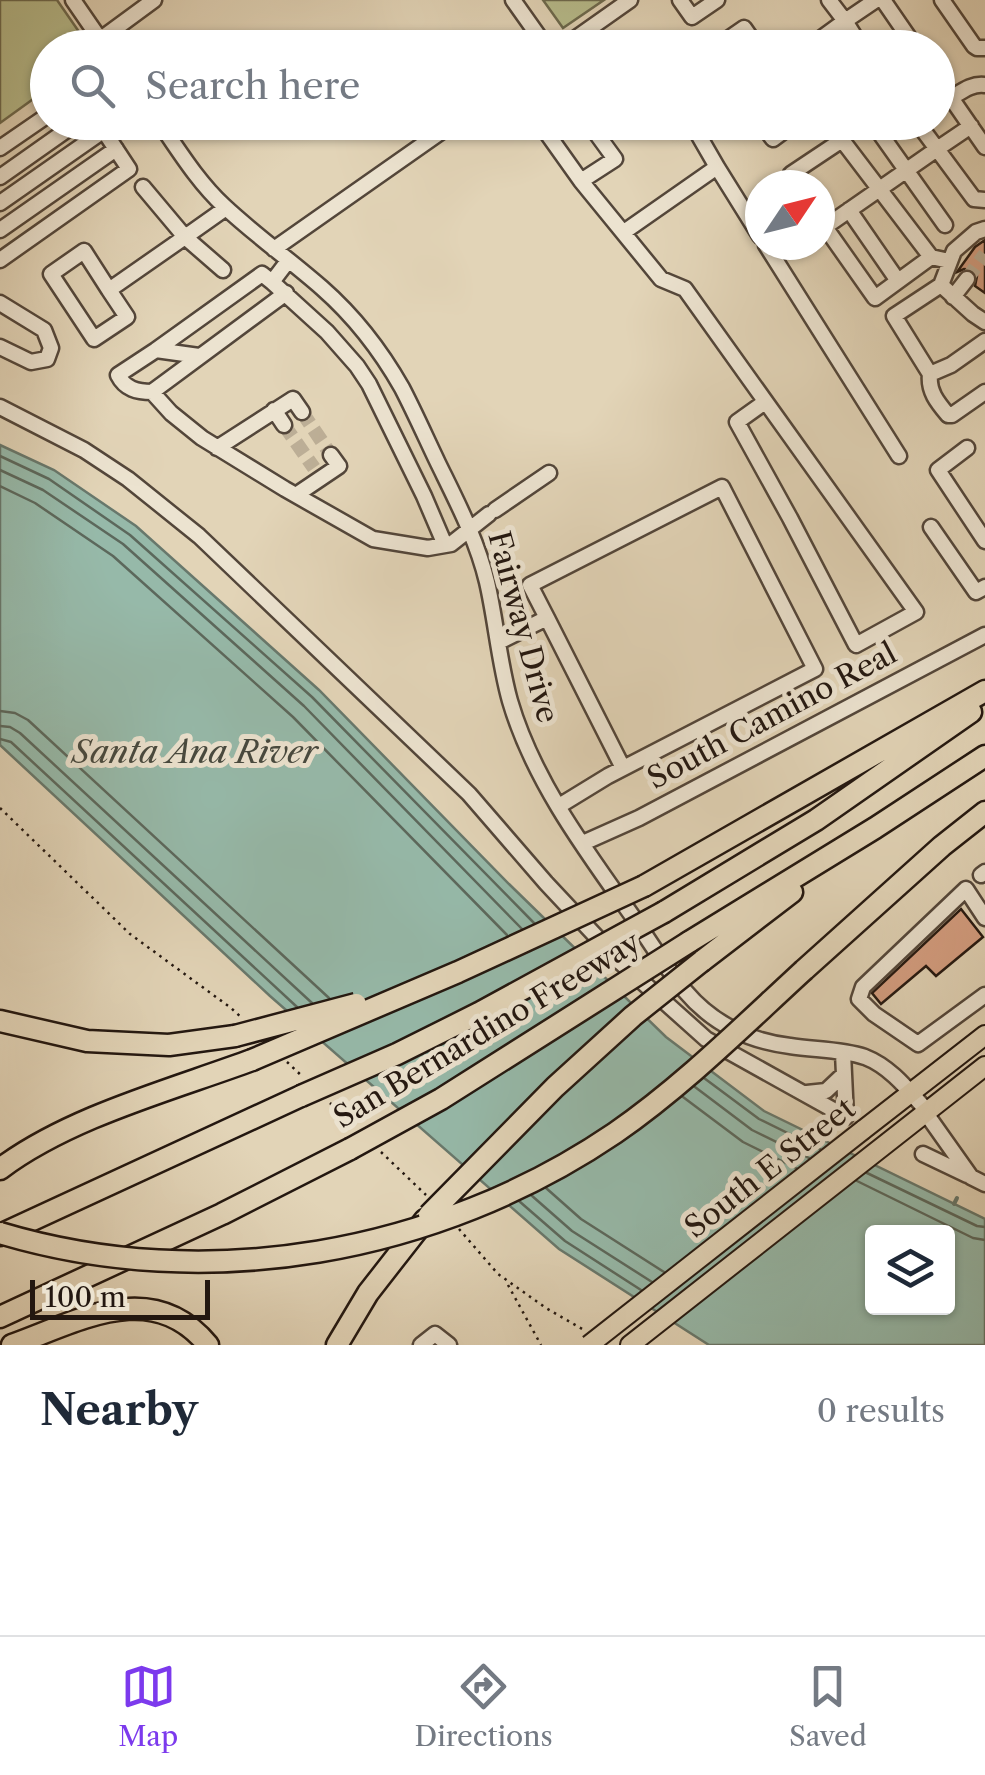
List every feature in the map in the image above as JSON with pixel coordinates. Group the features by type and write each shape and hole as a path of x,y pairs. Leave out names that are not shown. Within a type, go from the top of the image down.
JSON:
{"highway":[{"path":"0,1169 79,1125 252,1060 458,972 644,886 985,691"},
{"name":"San Bernardino Freeway","path":"0,1234 479,1013 664,912 816,820 985,702"},
{"name":"San Bernardino Freeway","path":"5,1314 222,1214 456,1089 985,756"},
{"path":"0,1234 93,1254 222,1261 316,1253 396,1235 508,1194 617,1132 698,1066 942,846 985,812"},
{"path":"337,1345 368,1293 430,1214 555,1087 633,1016 875,828"},
{"path":"0,1020 87,1041 169,1045 235,1036 344,1008 458,972"},
{"path":"18,1343 106,1311 129,1307 152,1309 174,1317 208,1345"}],"main road":[{"name":"South E Street","path":"590,1345 985,1035"},
{"name":"South E Street","path":"630,1345 985,1066"}],"street":[{"path":"74,0 95,30"},
{"path":"119,30 154,0"},
{"path":"513,0 534,30"},
{"path":"588,30 630,0"},
{"path":"680,0 692,17 716,0"},
{"path":"829,0 850,30"},
{"path":"834,30 880,0 902,30"},
{"path":"942,0 974,46 985,48"},
{"path":"955,96 985,85"},
{"path":"835,216 936,150 980,137 955,103"},
{"path":"0,148 30,127"},
{"path":"0,177 52,140"},
{"path":"0,203 83,140"},
{"path":"0,260 130,169 109,140"},
{"name":"Fairway Drive","path":"171,140 226,208 315,282 355,322 385,360 469,528 486,581 510,701 531,756 583,843 686,992 721,1024 753,1038 863,1056 878,1064 910,1092 978,1180"},
{"path":"274,250 430,140"},
{"path":"552,140 661,280 685,289 916,612 856,645 736,422 765,402"},
{"path":"580,181 615,159 601,140"},
{"path":"701,140 745,212"},
{"path":"797,170 842,140 930,257 949,261"},
{"path":"885,140 944,225"},
{"path":"929,140 974,199 985,200"},
{"path":"0,230 116,149"},
{"path":"624,232 717,167"},
{"path":"143,187 185,237 223,270"},
{"path":"109,290 226,208"},
{"path":"848,210 898,281"},
{"path":"985,229 962,242 949,261 941,285 894,316 930,374 929,384 935,398 948,415 985,392"},
{"path":"835,241 875,298 930,257"},
{"path":"84,252 109,290 127,316 94,339 51,274 84,252"},
{"path":"775,260 899,456"},
{"path":"272,282 288,261"},
{"path":"315,282 292,298 199,356 152,392 136,392 118,375 262,274 292,298 357,366 445,545"},
{"path":"953,297 967,279"},
{"path":"941,285 985,322"},
{"path":"0,303 44,330 51,348 47,359 31,362 0,348"},
{"path":"930,374 985,341"},
{"path":"156,350 199,356"},
{"path":"152,392 171,414 217,448 373,539 428,548 451,544 549,472"},
{"path":"217,448 293,399 302,412"},
{"path":"0,407 84,450 128,479 199,536 469,794 620,962 706,1039 846,1117 842,1052"},
{"path":"274,410 284,424"},
{"path":"967,448 938,470 985,541"},
{"path":"296,495 317,473 339,466 331,455"},
{"path":"559,806 623,768 815,669 722,487 530,585 623,768"},
{"path":"931,527 976,592 985,588"},
{"path":"498,642 547,618"},
{"name":"South Camino Real","path":"583,843 639,818 985,634"},
{"path":"985,918 966,889 863,987 858,999 918,1044 985,994"},
{"path":"804,1094 826,1091 844,1074"},
{"path":"923,1154 978,1180"},
{"path":"421,1345 435,1334 449,1345"}],"path":[{"path":"507,1281 541,1345"}],"shaded area":[{"path":"0,0 57,0 78,30 30,30 30,101 0,123"},
{"path":"543,0 604,0 563,28"}],"water":[{"name":"Santa Ana River","path":"0,445 54,470 136,526 319,690 666,1037 764,1111 985,1219 985,1345 709,1345 559,1249 270,996 0,745"}],"building":[{"path":"985,240 985,293 975,286 977,276 973,270 957,272"},
{"path":"961,909 983,937 936,976 926,966 881,1004 872,993"}],"waterway":[{"path":"954,1204 957,1198"}],"tunnel":[{"path":"967,279 985,254"},
{"path":"302,412 331,455"},
{"path":"284,425 314,468"}]}
